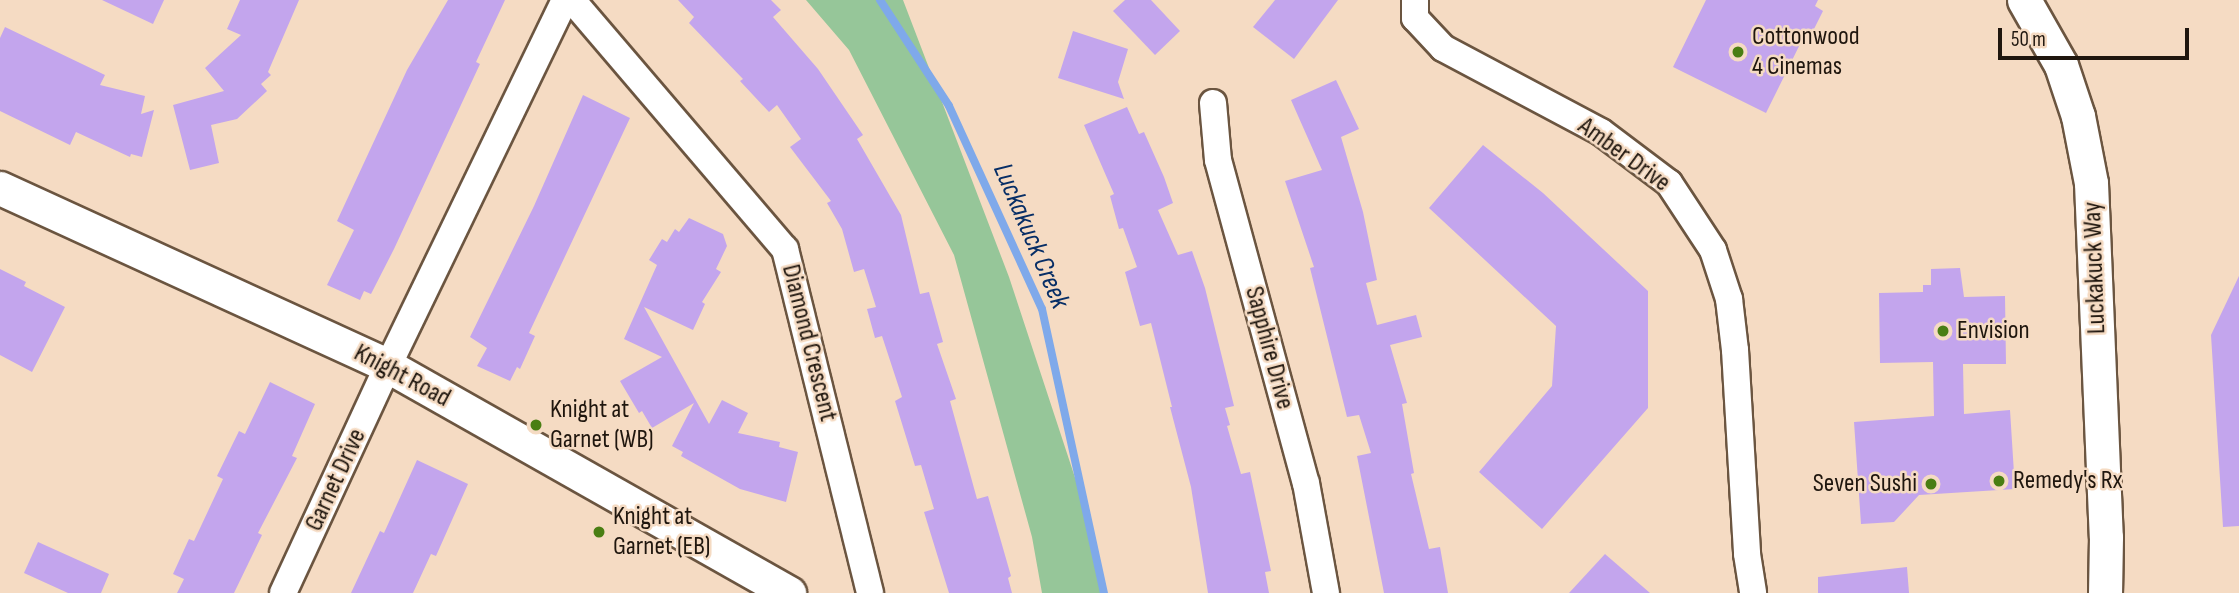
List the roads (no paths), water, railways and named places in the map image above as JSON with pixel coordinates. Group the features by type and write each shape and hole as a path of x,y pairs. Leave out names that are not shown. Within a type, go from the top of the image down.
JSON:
{"street":[{"path":"388,366 565,0"},
{"name":"Diamond Crescent","path":"572,0 785,249 870,593"},
{"name":"Amber Drive","path":"1415,0 1415,18 1443,48 1601,132 1669,183 1713,250 1729,299 1735,350 1747,554 1753,593"},
{"name":"Luckakuck Way","path":"2024,0 2061,65 2078,116 2091,183 2106,549 2105,593"},
{"name":"Sapphire Drive","path":"1213,103 1218,160 1306,483 1326,593"},
{"name":"Knight Road","path":"0,188 388,366 789,593"},
{"name":"Garnet Drive","path":"284,593 388,366"},
{"name":"Luckakuck Way","path":"2106,549 2121,593"}],"waterway":[{"name":"Luckakuck Creek","path":"880,0 949,106 1042,309 1104,593"}],"place":[{"name":"Cottonwood 4 Cinemas","path":"1738,52"},
{"name":"Envision","path":"1943,331"},
{"name":"Knight at Garnet (WB)","path":"536,425"},
{"name":"Remedy's Rx","path":"1999,481"},
{"name":"Seven Sushi","path":"1931,484"},
{"name":"Knight at Garnet (EB)","path":"599,532"}]}
